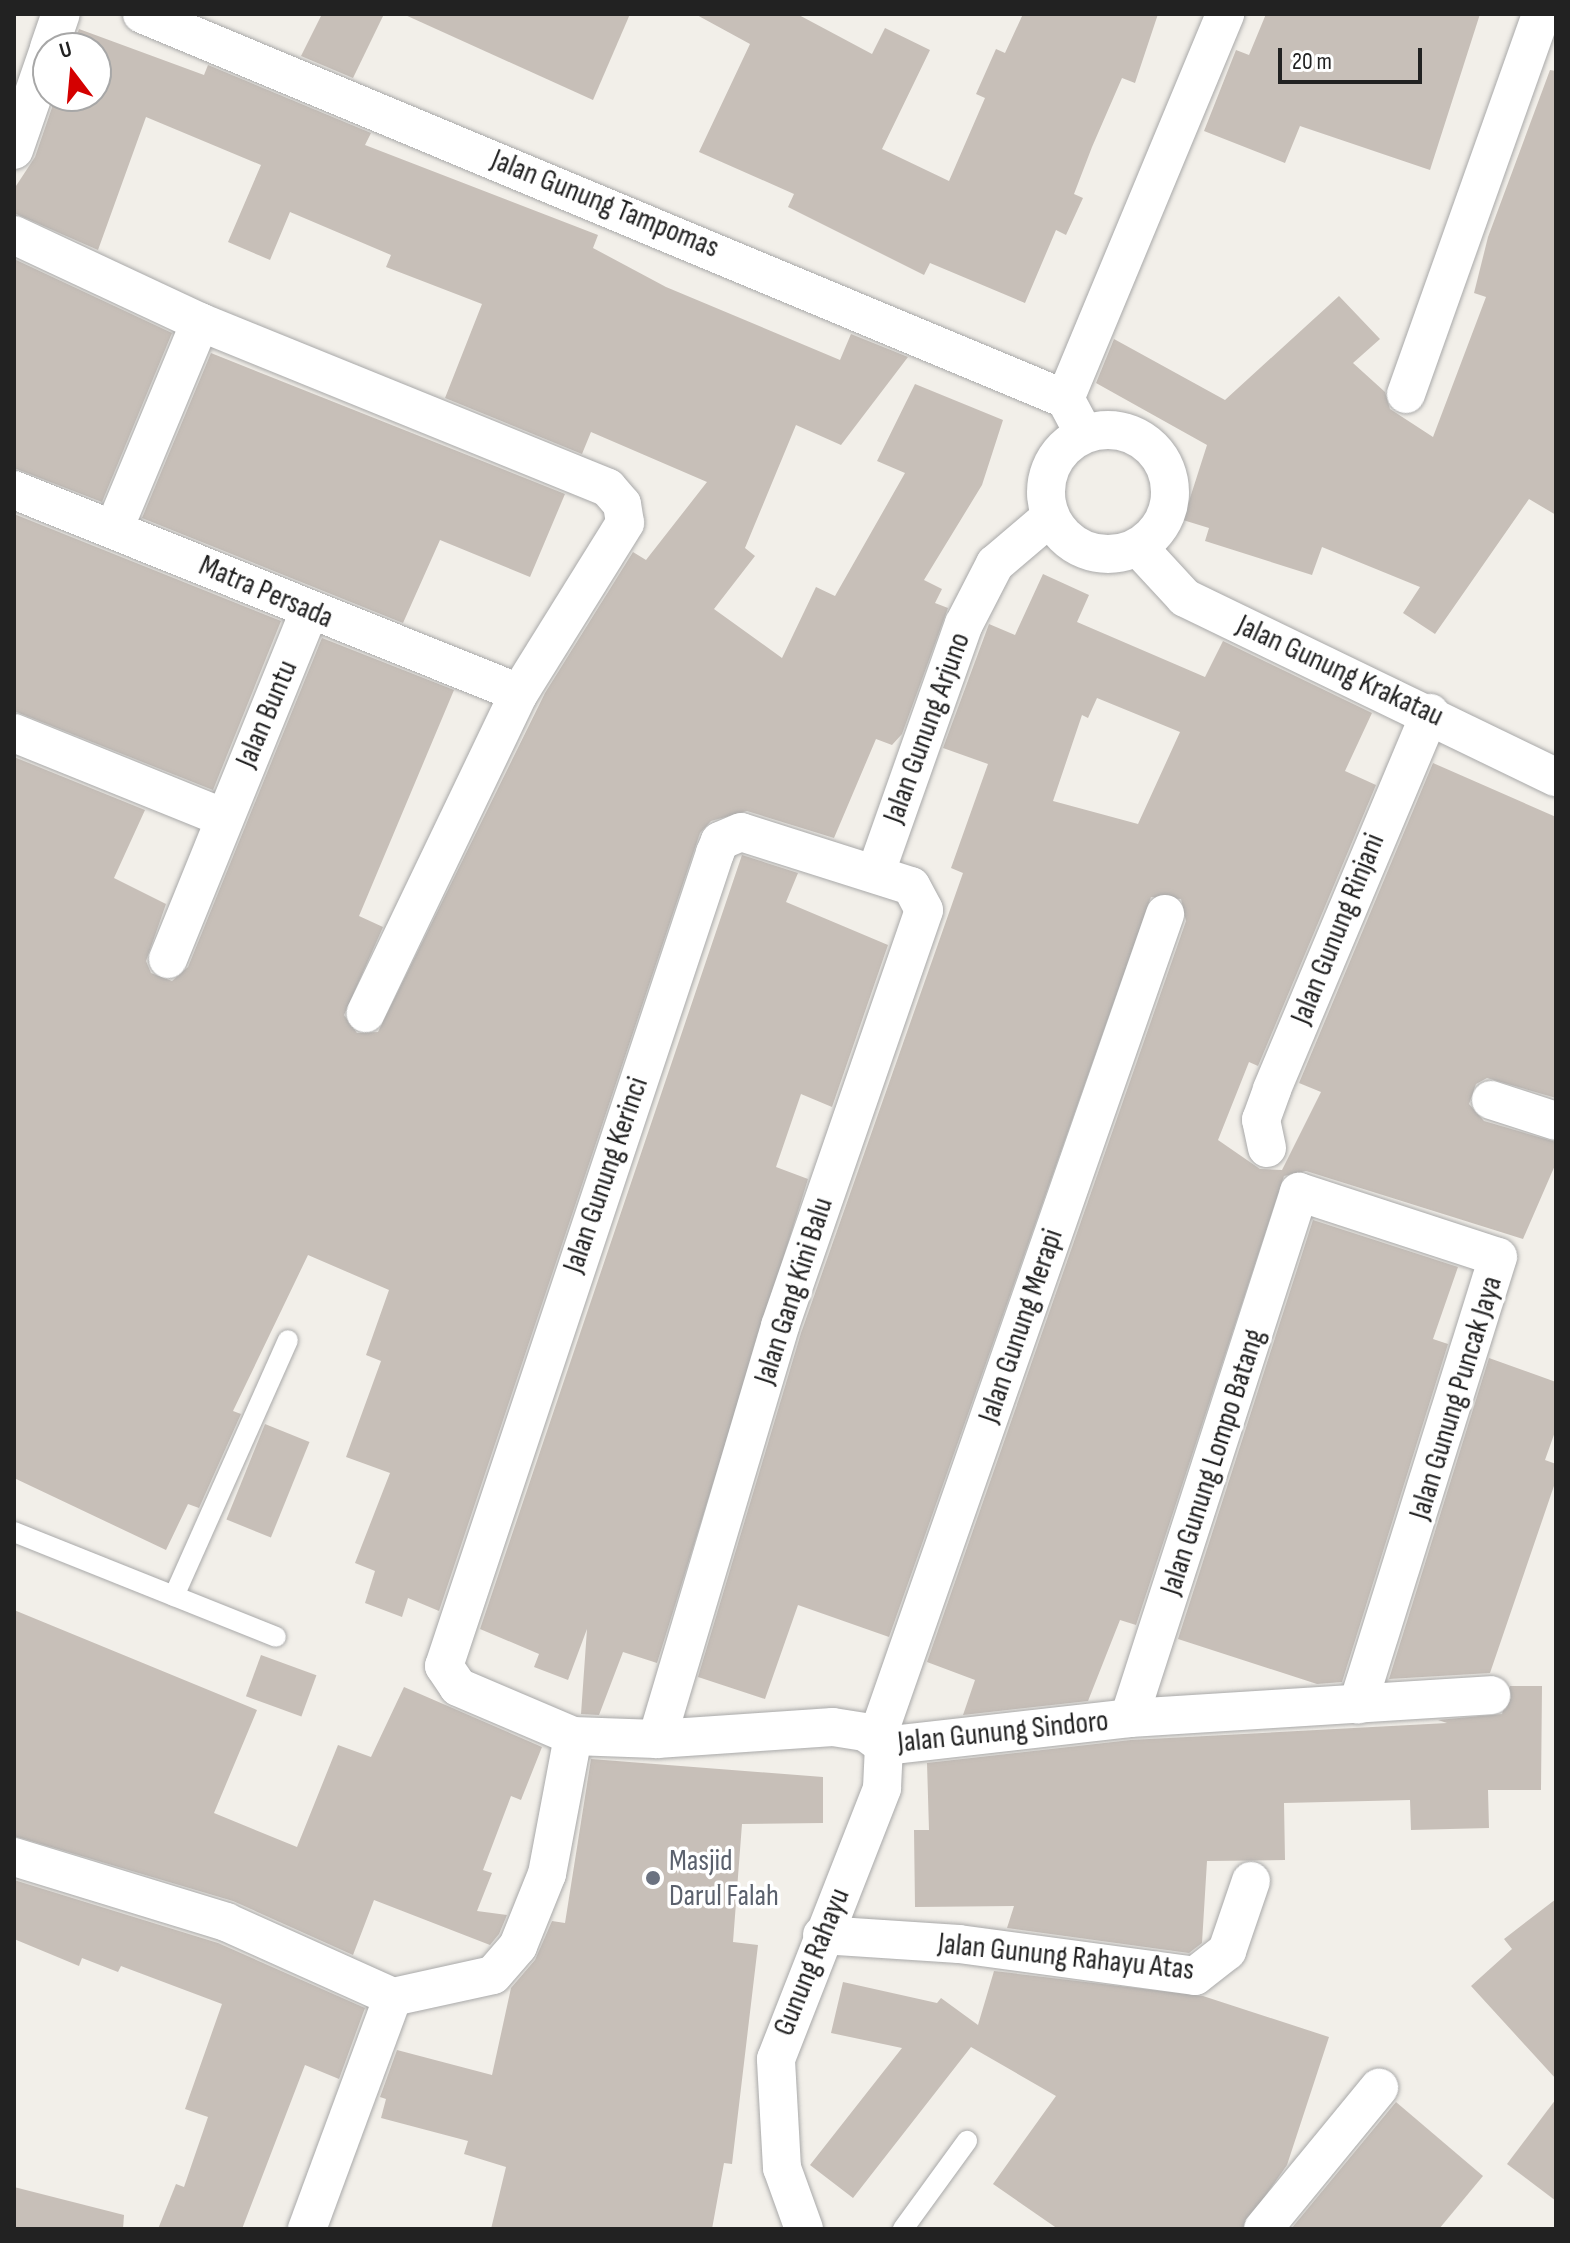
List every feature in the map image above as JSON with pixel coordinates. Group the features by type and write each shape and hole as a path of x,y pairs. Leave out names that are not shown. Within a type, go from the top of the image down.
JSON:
{"street":[{"name":"Jalan Gunung Tampomas","path":"142,14 1065,399"},
{"path":"1084,434 1065,399 1225,14"},
{"path":"1406,394 1541,14"},
{"path":"14,150 32,99"},
{"path":"14,235 200,322 616,495 625,523 519,693 366,1013"},
{"path":"114,529 200,322"},
{"path":"1111,430 1137,437 1158,454 1169,505 1158,530 1138,547 1104,555 1072,544 1049,518 1045,485 1058,454 1084,434 1111,430"},
{"name":"Matra Persada","path":"14,490 519,693"},
{"name":"Jalan Gunung Arjuno","path":"876,872 964,624 995,564 1049,518"},
{"name":"Jalan Gunung Krakatau","path":"1138,547 1185,598 1430,713 1556,777"},
{"name":"Jalan Buntu","path":"168,959 309,611"},
{"name":"Jalan Gunung Rinjani","path":"1267,1148 1261,1120 1272,1089 1430,713"},
{"path":"14,733 224,818"},
{"name":"Jalan Gunung Kerinci","path":"444,1666 720,841 753,833 876,872"},
{"name":"Jalan Gang Kini Balu","path":"657,1739 780,1326 924,910 917,890 876,872"},
{"name":"Jalan Gunung Merapi","path":"880,1742 1165,914"},
{"path":"1491,1100 1556,1121"},
{"name":"Jalan Gunung Puncak Jaya","path":"1296,1206 1299,1192 1498,1257 1358,1705"},
{"name":"Jalan Gunung Lompo Batang","path":"1129,1718 1296,1206"},
{"name":"Jalan Gunung Sindoro","path":"444,1666 458,1687 496,1708 573,1736 657,1739 833,1727 880,1742 1129,1718 1491,1695"},
{"path":"14,1857 226,1922 393,1997 493,1975 518,1946 547,1874 573,1736"},
{"name":"Gunung Rahayu","path":"804,2229 782,2168 776,2059 882,1788 880,1742"},
{"name":"Jalan Gunung Rahayu Atas","path":"822,1935 959,1944 1195,1976 1227,1951 1251,1881"},
{"path":"307,2229 393,1997"},
{"path":"1263,2229 1379,2088"}],"lane":[{"path":"174,1596 288,1340"},
{"path":"14,1532 276,1637"},
{"path":"903,2229 967,2141"}],"building":[{"path":"322,14 384,14 353,78 301,56"},
{"path":"403,14 630,14 593,100"},
{"path":"695,14 797,14 872,54 885,28 930,50 882,149 949,181 985,98 976,94 996,49 1005,53 1023,14 1158,14 1135,83 1122,78 1092,147 1074,194 1083,198 1066,235 1056,230 1025,303 930,263 924,275 788,207 794,194 699,152 750,44"},
{"path":"1266,14 1480,14 1430,170 1300,126 1285,163 1204,131 1236,50 1249,55"},
{"path":"112,41 204,75 208,65 371,133 365,145 598,235 593,248 666,287 840,360 851,334 908,357 841,445 796,425 745,548 755,556 714,609 782,658 816,587 835,596 905,473 877,461 915,384 1003,420 982,485 924,580 942,589 935,603 948,608 902,734 892,745 876,739 834,838 747,811 711,821 700,833 439,1611 408,1598 402,1617 365,1603 375,1571 355,1563 390,1473 346,1457 381,1361 366,1355 389,1290 308,1255 233,1411 241,1414 199,1508 188,1504 166,1550 14,1478 14,757 145,810 114,878 166,904 146,961 151,973 172,981 188,967 322,638 454,690 359,916 383,927 344,1015 357,1033 378,1032 545,693 633,552 646,560 707,482 591,432 582,454 445,398 482,304 386,267 391,255 290,212 270,260 228,242 261,165 146,117 98,250 14,213 14,189 35,157 50,112 112,112"},
{"path":"1550,70 1556,71 1556,515 1529,499 1435,634 1403,613 1420,587 1322,547 1312,575 1205,541 1209,528 1183,520 1207,445 1096,383 1114,339 1225,400 1339,296 1380,339 1353,363 1385,392 1390,409 1433,437 1486,297 1474,293 1488,237"},
{"path":"14,259 172,333 102,502 14,468"},
{"path":"211,353 565,494 530,577 440,540 403,623 142,518"},
{"path":"14,514 281,621 213,790 14,711"},
{"path":"1043,574 1089,595 1077,622 1205,677 1223,641 1372,713 1345,771 1376,785 1258,1066 1249,1062 1218,1140 1260,1169 1282,1170 1321,1092 1299,1083 1433,763 1556,817 1556,1098 1487,1078 1476,1084 1469,1104 1484,1121 1556,1142 1556,1163 1523,1239 1306,1171 1284,1176 1136,1625 1120,1620 1088,1701 963,1715 975,1680 927,1662 1186,921 1181,899 1151,897 889,1637 798,1605 765,1699 698,1677 801,1333 963,873 951,868 988,764 943,748 989,624 1015,635","holes":["1097,698 1180,732 1138,824 1053,801 1082,715 1088,718"]},
{"path":"742,855 798,873 786,902 888,945 832,1107 801,1094 776,1167 808,1179 657,1663 623,1652 599,1715 581,1714 587,1629 568,1680 534,1667 539,1654 480,1629"},
{"path":"1313,1220 1458,1267 1433,1339 1448,1344 1342,1682 1317,1684 1178,1639"},
{"path":"1489,1358 1556,1382 1556,1429 1545,1460 1556,1464 1556,1480 1490,1673 1389,1679"},
{"path":"265,1424 310,1442 271,1537 226,1519"},
{"path":"14,1610 257,1710 214,1813 297,1847 338,1745 371,1757 404,1687 542,1747 521,1800 511,1796 483,1870 492,1873 477,1911 507,1915 499,1934 490,1945 374,1900 353,1955 233,1901 14,1836"},
{"path":"261,1655 316,1675 301,1717 246,1696"},
{"path":"1510,1686 1542,1686 1541,1790 1488,1790 1489,1828 1411,1830 1410,1800 1284,1803 1285,1860 1207,1861 1202,1943 1189,1953 1007,1928 1014,1906 915,1907 914,1830 929,1830 927,1763 1131,1740 1447,1723 1438,1720 1502,1714"},
{"path":"591,1759 823,1777 823,1823 742,1824 733,1942 758,1945 732,2164 724,2163 712,2229 491,2229 506,2167 464,2154 468,2141 381,2118 386,2099 380,2097 397,2050 492,2075 511,1988 535,1960 552,1921 565,1923"},
{"path":"14,1880 218,1943 365,2008 339,2079 305,2065 242,2229 158,2229 176,2184 184,2187 208,2117 185,2109 222,2004 121,1966 118,1972 82,1958 79,1966 14,1939"},
{"path":"1556,1899 1556,2079 1471,1986 1512,1949 1504,1939"},
{"path":"994,1971 1203,1996 1329,2037 1287,2165 1242,2229 1058,2229 993,2184 1056,2096 971,2047 853,2198 810,2165 902,2048 831,2033 843,1982 937,2003 941,1998 978,2025"},
{"path":"1556,2099 1556,2201 1507,2164"},
{"path":"1396,2102 1483,2176 1439,2229 1291,2229"},
{"path":"14,2187 124,2215 123,2229 14,2229"}],"place":[{"name":"Masjid Darul Falah","path":"653,1878"}]}
